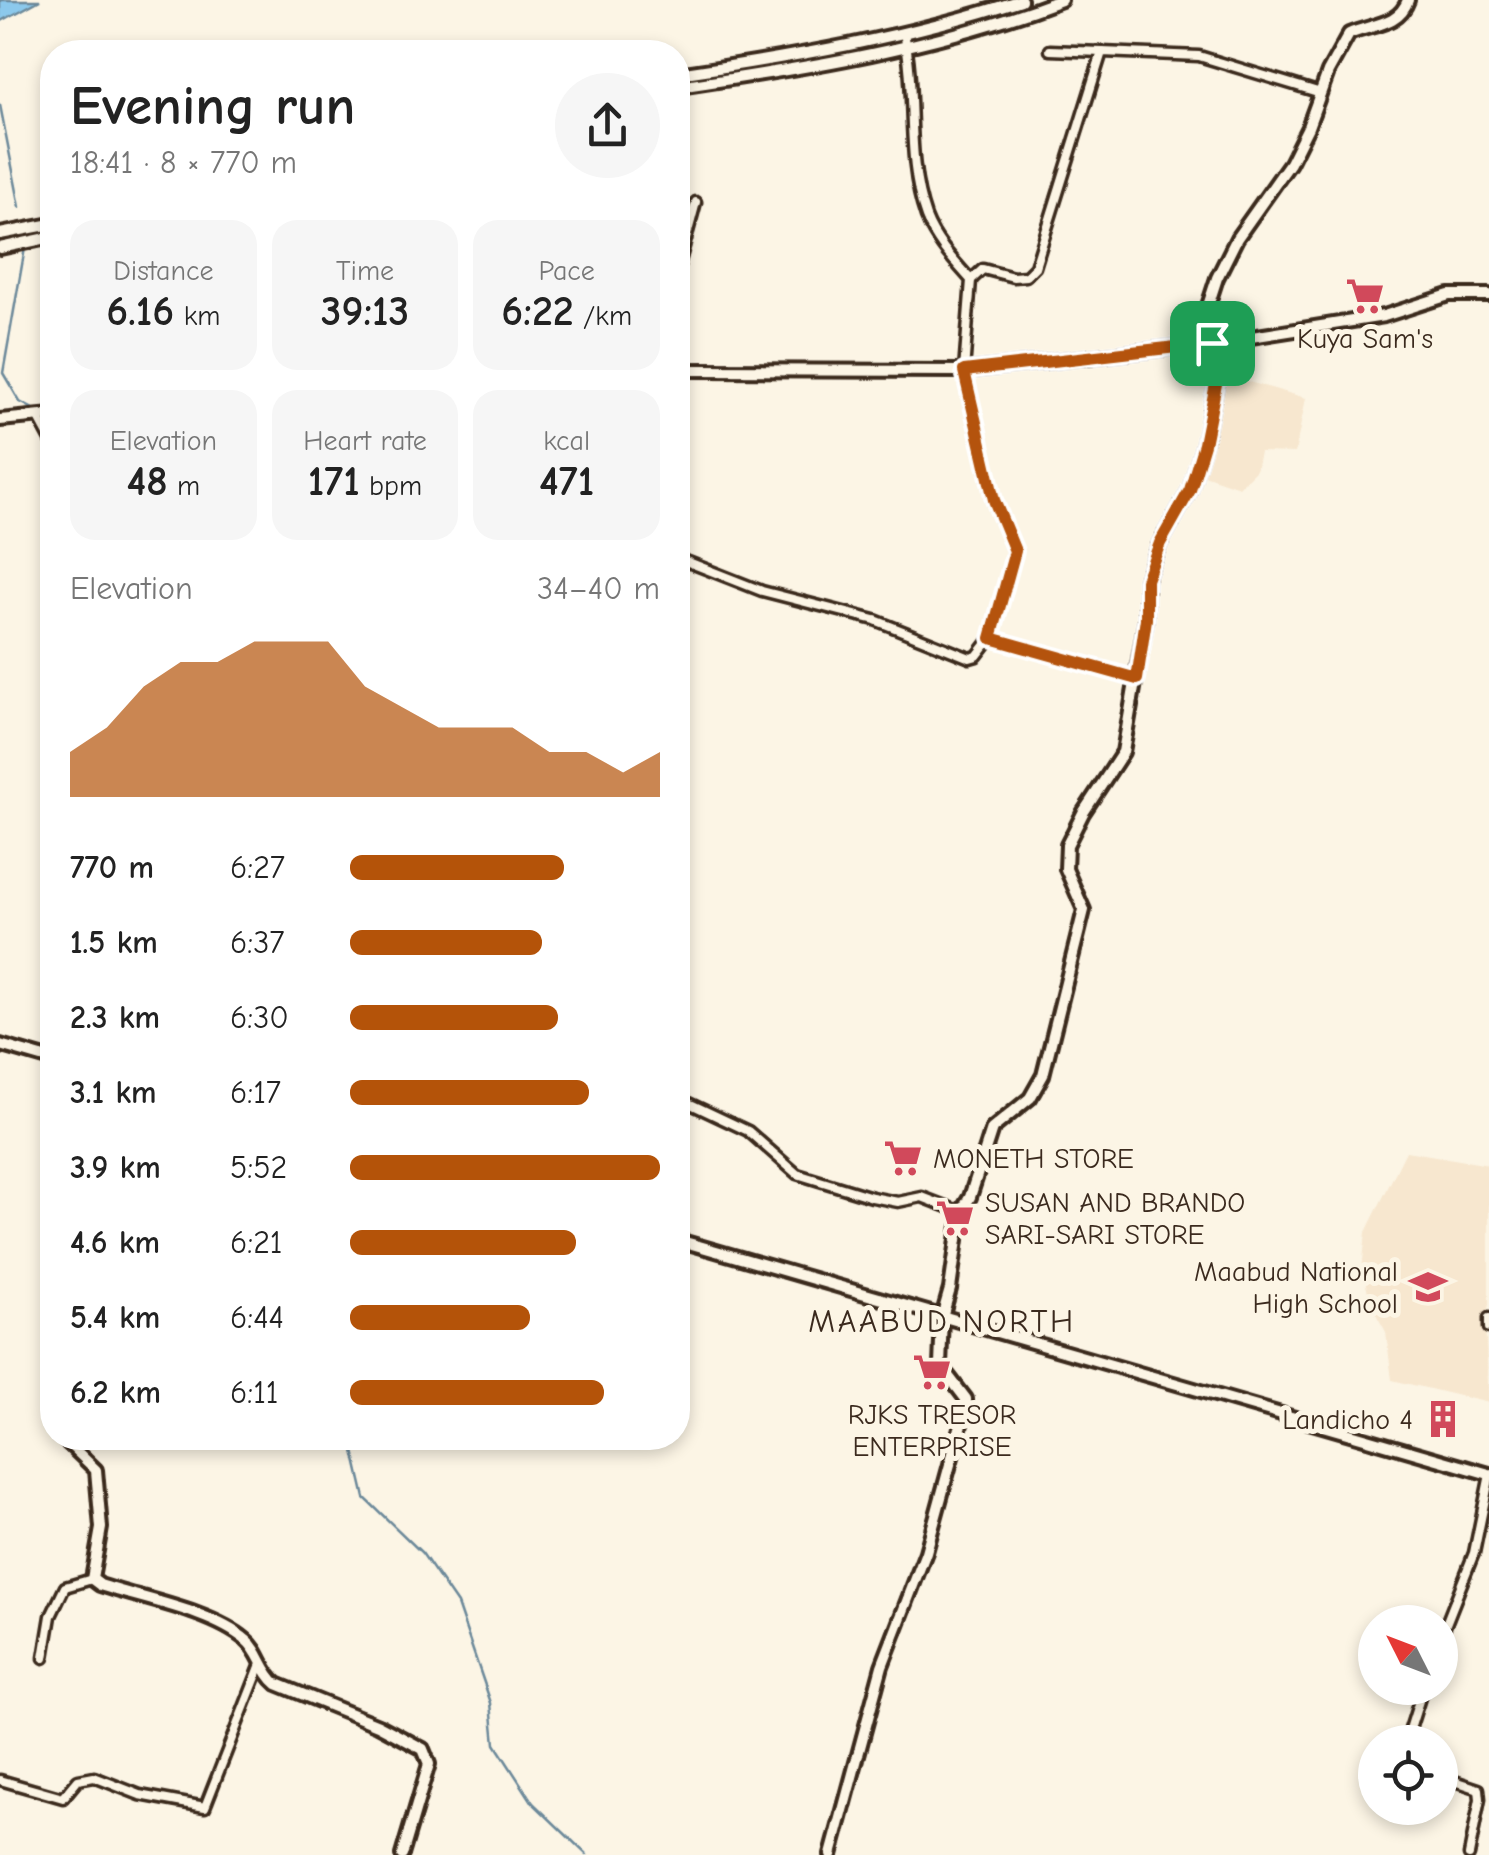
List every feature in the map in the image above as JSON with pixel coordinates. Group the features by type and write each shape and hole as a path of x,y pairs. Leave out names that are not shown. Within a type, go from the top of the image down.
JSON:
{"street":[{"path":"690,72 904,33 976,16 1020,0"},
{"path":"690,86 907,46 980,28 1061,0"},
{"path":"831,1855 882,1666 926,1552 966,1406 966,1399 940,1365 942,1317 950,1290 961,1212 970,1197 992,1129 1030,1098 1043,1074 1084,910 1066,869 1067,844 1123,752 1146,619 1146,580 1160,543 1190,490 1204,444 1218,374 1204,314 1216,278 1237,238 1290,163 1349,34 1390,22 1404,12 1408,0"},
{"path":"690,563 762,592 875,620 970,658 977,656 991,638 1015,551 994,500 964,371 971,280 946,251 926,218 911,134 904,33"},
{"path":"1050,50 1199,56 1320,93"},
{"path":"971,280 983,270 1013,277 1026,276 1035,267 1102,52"},
{"path":"690,224 696,202"},
{"path":"0,234 40,226"},
{"path":"18,230 20,243"},
{"path":"0,248 40,239"},
{"path":"690,370 964,371 1212,343 1384,316 1450,295 1489,294"},
{"path":"0,420 38,416 40,420"},
{"path":"991,638 1137,679"},
{"path":"0,1045 40,1057"},
{"path":"690,1104 748,1132 797,1174 898,1202 922,1197 961,1212"},
{"path":"690,1244 1489,1477 1474,1553 1453,1605"},
{"path":"1489,1318 1489,1328"},
{"path":"75,1450 96,1470 101,1528 92,1578"},
{"path":"44,1658 51,1616 65,1587 92,1578"},
{"path":"92,1578 100,1585 232,1629 252,1645 277,1684 378,1725 424,1749 429,1764 402,1855"},
{"path":"0,1780 63,1798 78,1780 94,1777 140,1794 205,1807 261,1664"},
{"path":"1458,1782 1479,1789 1468,1855"}],"shaded area":[{"path":"1224,375 1306,398 1295,453 1260,452 1256,470 1239,487 1204,475"},
{"name":"Maabud National High School","path":"1406,1151 1489,1165 1489,1304 1485,1323 1489,1403 1392,1380 1386,1332 1372,1307 1362,1270 1366,1232"}],"water":[{"path":"0,0 40,0 0,22"}],"waterway":[{"path":"0,105 20,207"},
{"path":"25,248 3,373 20,402 40,412"},
{"path":"354,1450 365,1498 422,1553 457,1604 491,1703 495,1744 533,1803 587,1855"}],"place":[{"name":"Kuya Sam's","path":"1365,296"},
{"name":"MONETH STORE","path":"903,1158"},
{"name":"SUSAN AND BRANDO SARI-SARI STORE","path":"955,1218"},
{"name":"Maabud National High School","path":"1428,1287"},
{"name":"RJKS TRESOR ENTERPRISE","path":"932,1372"},
{"name":"Landicho 4","path":"1443,1419"}],"district":[{"name":"MAABUD NORTH","path":"942,1321"}],"route":[{"path":"1212,343 1218,374 1204,444 1190,490 1160,543 1146,580 1146,619 1137,679 991,638 1015,551 994,500 964,371 1212,343"}]}
